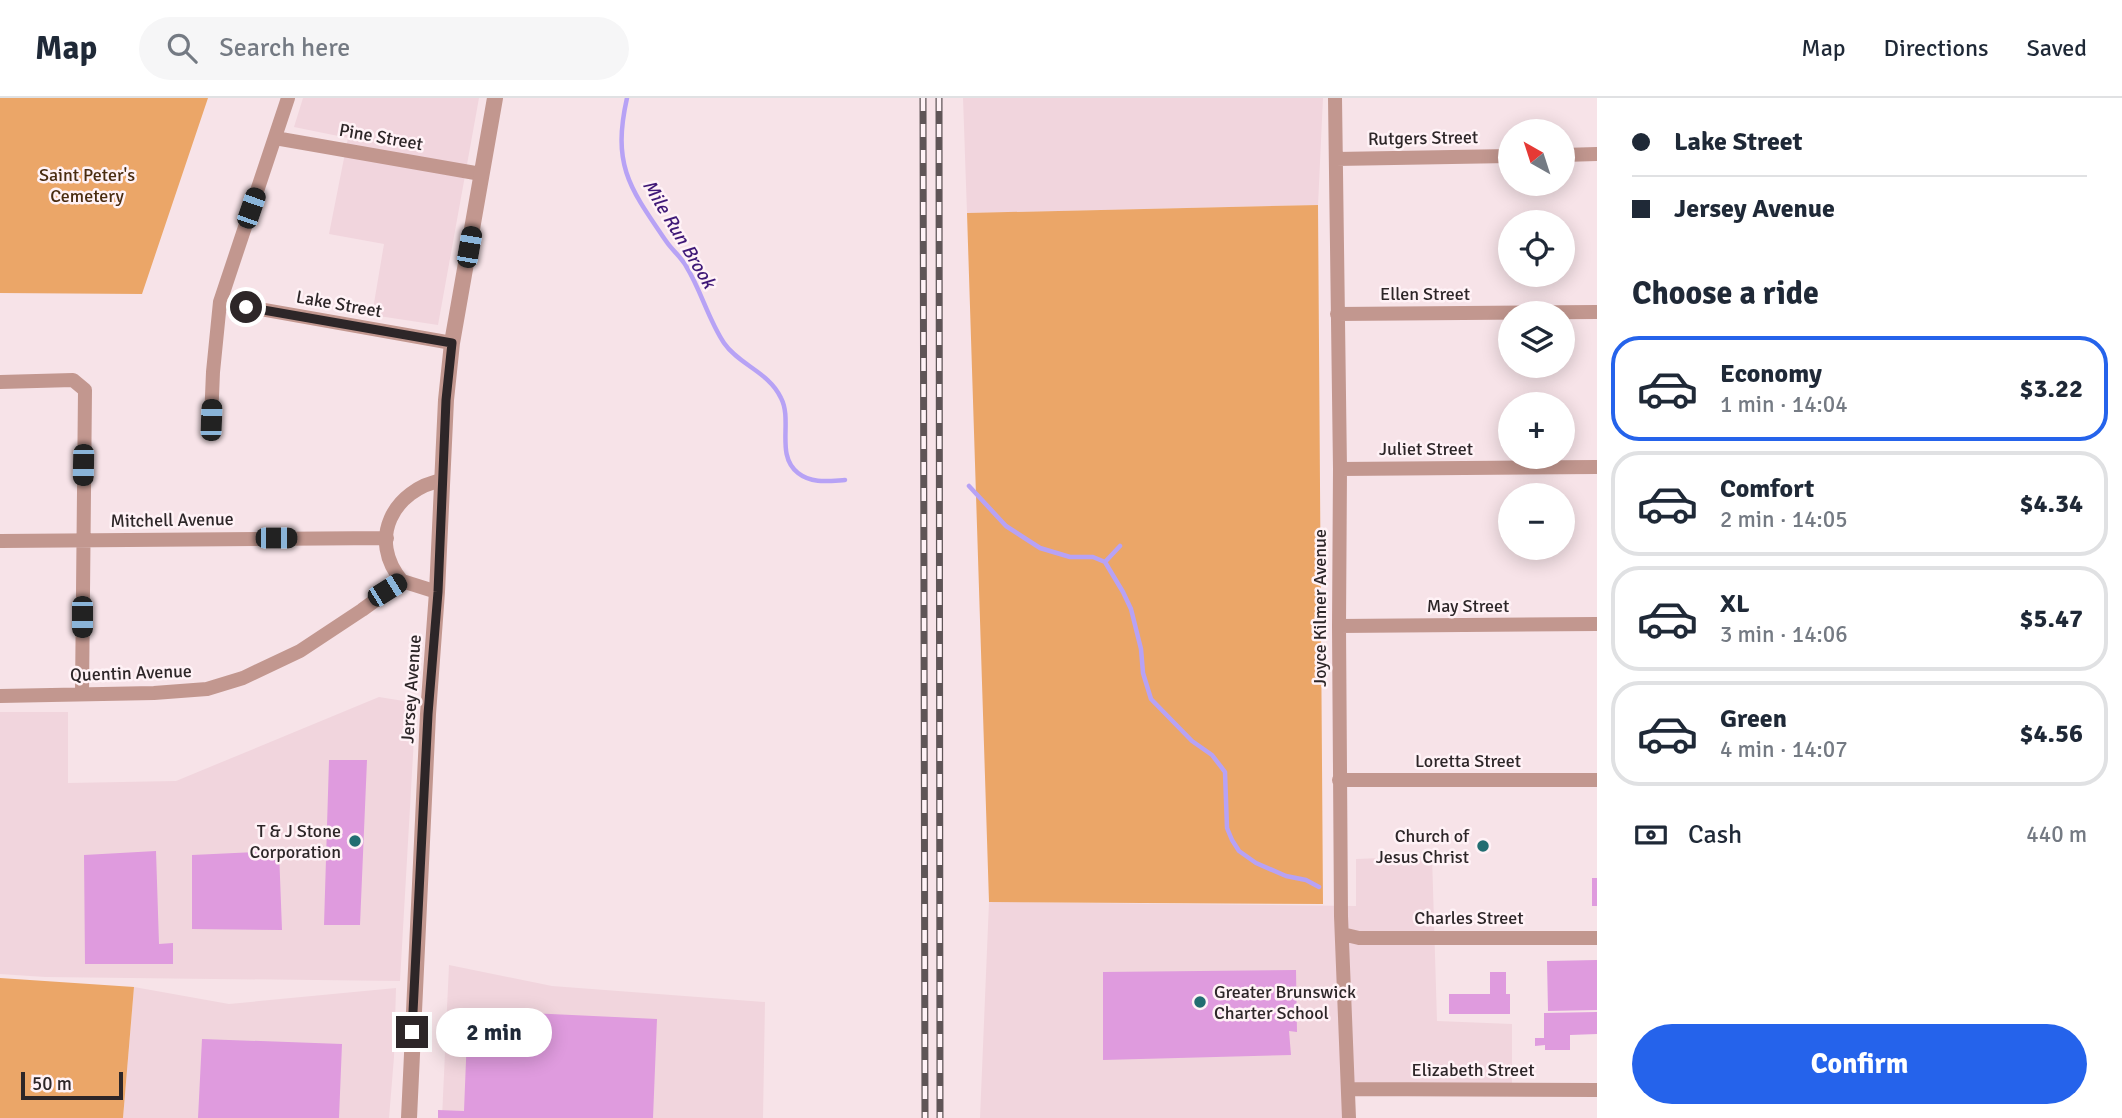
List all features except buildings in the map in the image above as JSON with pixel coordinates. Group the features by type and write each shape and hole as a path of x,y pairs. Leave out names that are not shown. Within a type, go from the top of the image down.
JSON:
{"street":[{"path":"211,420 220,302 288,98"},
{"name":"Jersey Avenue","path":"409,1118 446,400 452,343 495,98"},
{"name":"Joyce Kilmer Avenue","path":"1335,98 1340,469 1339,780 1349,1118"},
{"name":"Pine Street","path":"275,138 481,174"},
{"path":"1575,155 1597,155"},
{"name":"Rutgers Street","path":"1336,159 1498,156"},
{"name":"Lake Street","path":"220,302 452,343"},
{"name":"Ellen Street","path":"1337,314 1597,312"},
{"path":"0,382 73,380 85,390 82,694"},
{"name":"Juliet Street","path":"1340,469 1597,467"},
{"path":"438,592 402,581 390,559 387,538 391,517 401,501 421,486 443,480"},
{"name":"Mitchell Avenue","path":"0,541 387,538"},
{"name":"Quentin Avenue","path":"0,696 204,690 243,678 300,651 402,581"},
{"name":"May Street","path":"1339,626 1597,624"},
{"name":"Loretta Street","path":"1339,780 1597,780"},
{"name":"Charles Street","path":"1342,934 1359,938 1597,938"},
{"name":"Elizabeth Street","path":"1349,1088 1597,1090"}],"shaded area":[{"path":"303,98 479,98 438,325 372,315 384,244 329,234 348,138 294,127"},
{"path":"963,98 1323,98 1318,205 967,213"},
{"path":"379,697 416,703 400,981 45,977 0,974 0,712 68,712 68,783 176,781"},
{"path":"1432,856 1437,1021 1512,1024 1512,1089 1345,1094 1345,1118 980,1118 989,902 1356,906 1356,859"},
{"path":"449,965 552,986 765,1002 763,1118 442,1118"},
{"path":"134,987 229,1004 396,988 389,1118 123,1118"}],"green space":[{"name":"Saint Peter's Cemetery","path":"0,98 208,98 142,294 0,293"},
{"path":"1318,205 1323,904 989,902 967,213"},
{"path":"0,978 134,987 123,1118 0,1118"}],"waterway":[{"name":"Mile Run Brook","path":"627,98 623,121 623,158 633,190 666,241 686,266 724,343 776,389 784,407 787,457 791,466 809,479 845,480"},
{"name":"Mile Run Brook","path":"969,486 1006,526 1040,548 1070,557 1093,557 1105,562 1131,609 1141,649 1143,673 1151,699 1192,741 1212,755 1225,772 1227,828 1239,851 1256,863 1319,887"},
{"path":"1105,562 1120,546"}],"railway":[{"path":"923,98 925,1118"},
{"path":"939,98 940,1118"}],"place":[{"name":"T & J Stone Corporation","path":"355,841"},
{"name":"Church of Jesus Christ","path":"1483,846"},
{"name":"Greater Brunswick Charter School","path":"1200,1002"}],"route":[{"path":"246,307 452,343 446,400 438,592 428,714 412,1032"}]}
